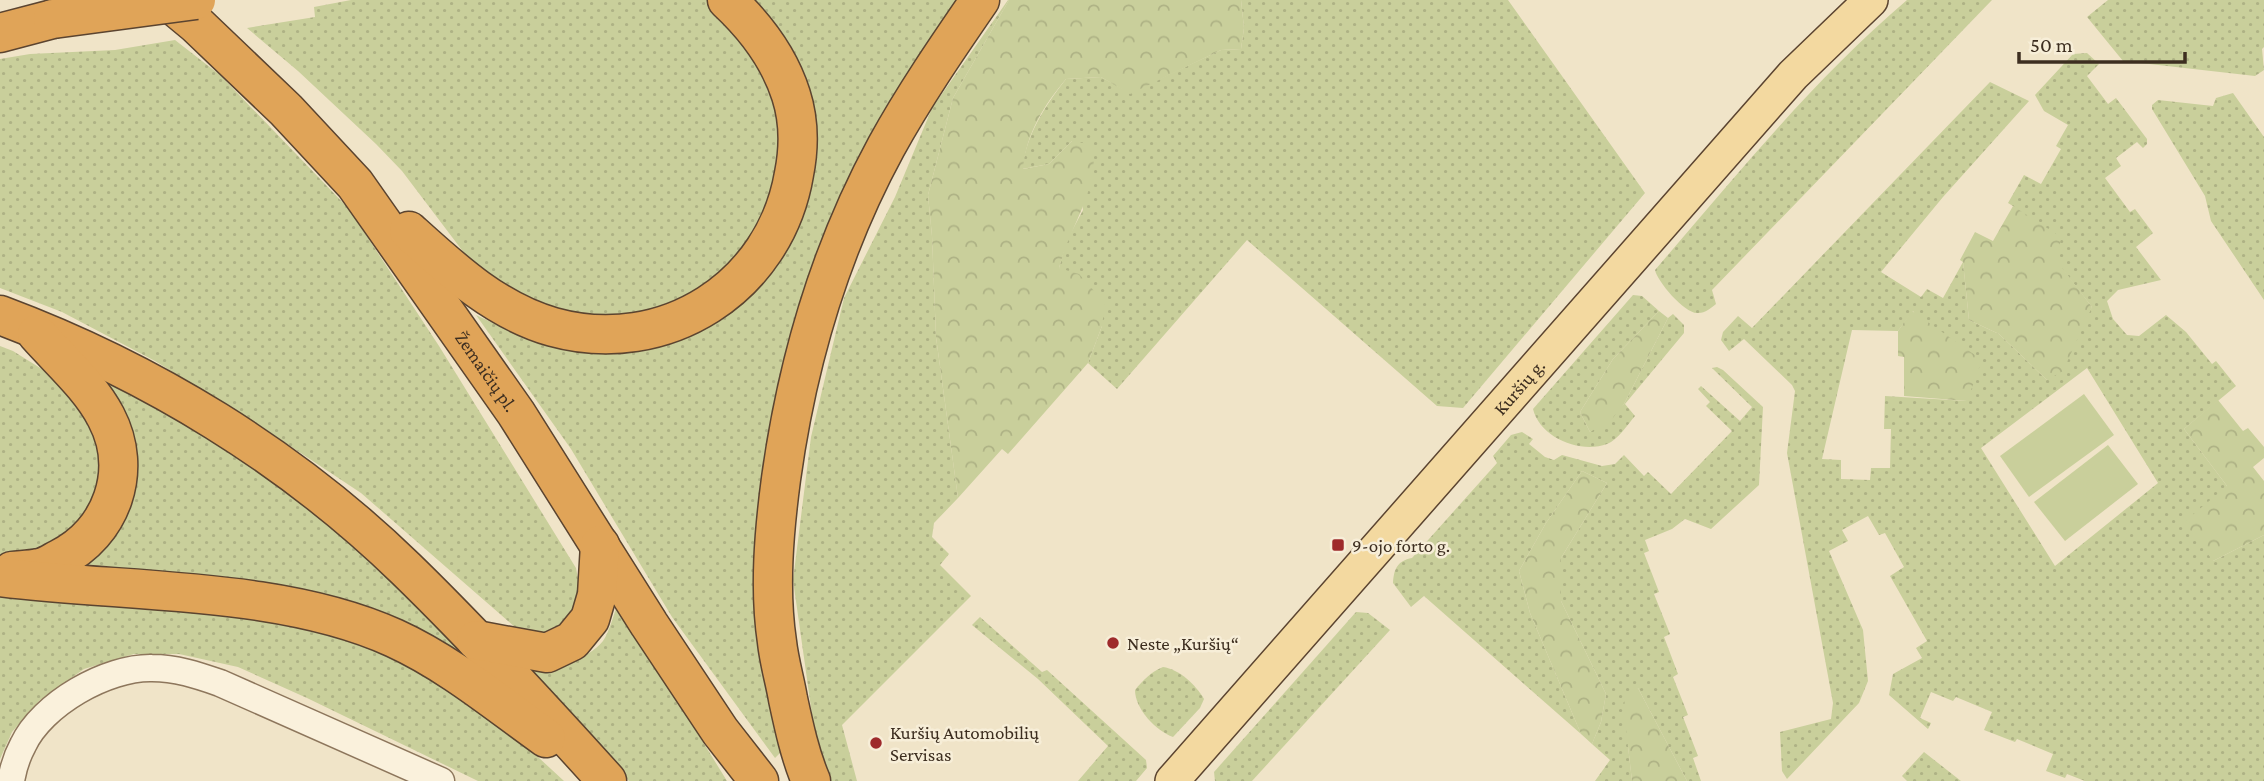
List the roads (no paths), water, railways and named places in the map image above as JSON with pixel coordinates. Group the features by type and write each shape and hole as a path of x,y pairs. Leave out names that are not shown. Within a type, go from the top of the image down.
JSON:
{"highway":[{"name":"Žemaičių pl.","path":"167,0 197,24 286,110 355,184 516,413 720,731 759,781"},
{"path":"0,20 53,19 197,0"},
{"path":"355,184 463,280 515,313 553,327 616,334 650,328 694,314 733,288 760,259 780,227 792,190 797,158 797,129 792,98 780,66 752,24 727,0"},
{"path":"811,781 803,762 776,642 775,526 789,422 825,286 852,220 885,149 914,98 980,0"},
{"path":"0,33 53,19"},
{"path":"0,575 41,568 72,552 93,536 108,510 116,488 119,462 106,416 89,392 16,321"},
{"path":"16,321 92,352 163,390 221,424 337,508 405,568 512,675 606,781"},
{"path":"477,640 547,653 572,641 590,619 597,595 600,545"},
{"path":"0,575 54,584 237,599 310,611 357,624 432,658 606,781"}],"main road":[{"name":"Kuršių g.","path":"1172,781 1793,75 1871,0"}],"street":[{"path":"11,781 23,744 39,721 76,691 113,674 149,668 182,670 220,683 441,781"}],"place":[{"name":"9-ojo forto g.","path":"1338,545"},
{"name":"Neste „Kuršių“","path":"1113,643"},
{"name":"Kuršių Automobilių Servisas","path":"876,743"}]}
